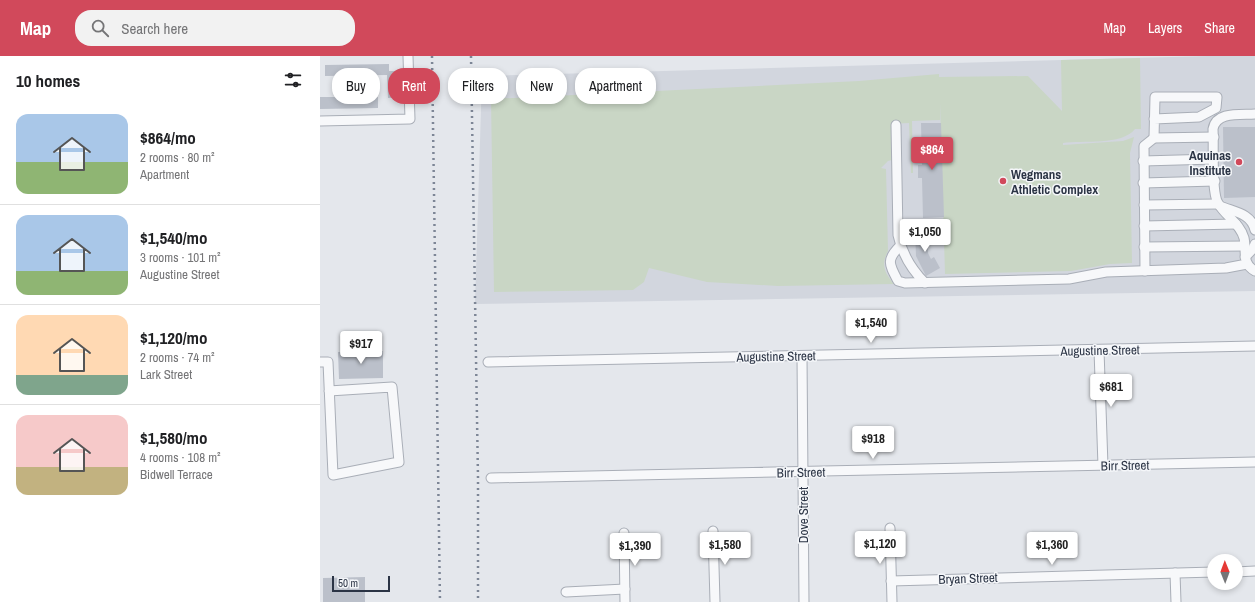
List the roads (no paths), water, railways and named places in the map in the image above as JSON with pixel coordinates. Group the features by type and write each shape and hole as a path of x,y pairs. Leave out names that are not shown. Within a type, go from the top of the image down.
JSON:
{"street":[{"path":"320,121 410,119 408,56"},
{"path":"1154,119 1200,117 1216,108 1217,97 1154,97 1154,119 1154,138"},
{"path":"1255,114 1221,117 1214,126 1215,196 1218,205 1236,224 1244,237 1246,261 1255,271"},
{"path":"896,124 898,235 900,246 917,275 925,283"},
{"path":"1145,271 1143,183 1144,146 1154,138 1214,137"},
{"path":"1143,161 1214,159"},
{"path":"1143,183 1215,181"},
{"path":"1144,204 1218,205 1242,213 1248,218 1255,230"},
{"path":"1144,226 1236,224"},
{"path":"900,246 890,259 890,264 898,281 905,283 925,283 1069,279 1106,272 1226,268 1246,261 1255,244"},
{"path":"1144,247 1245,246"},
{"name":"Augustine Street","path":"488,362 1255,346"},
{"path":"1099,350 1103,466"},
{"name":"Dove Street","path":"802,356 804,602"},
{"path":"320,362 328,362 329,391 333,475 399,462 392,387 329,391"},
{"name":"Birr Street","path":"491,478 1255,462"},
{"path":"890,528 892,602"},
{"path":"713,531 715,602"},
{"path":"624,533 625,602"},
{"path":"1243,572 1255,571"},
{"name":"Bryan Street","path":"891,581 1207,572"},
{"path":"1175,573 1176,602"},
{"path":"566,592 625,589"}],"railway":[{"path":"432,56 440,602"},
{"path":"471,56 478,478 478,602"}],"place":[{"name":"Aquinas Institute","path":"1239,162"},
{"name":"Wegmans Athletic Complex","path":"1003,181"}]}
